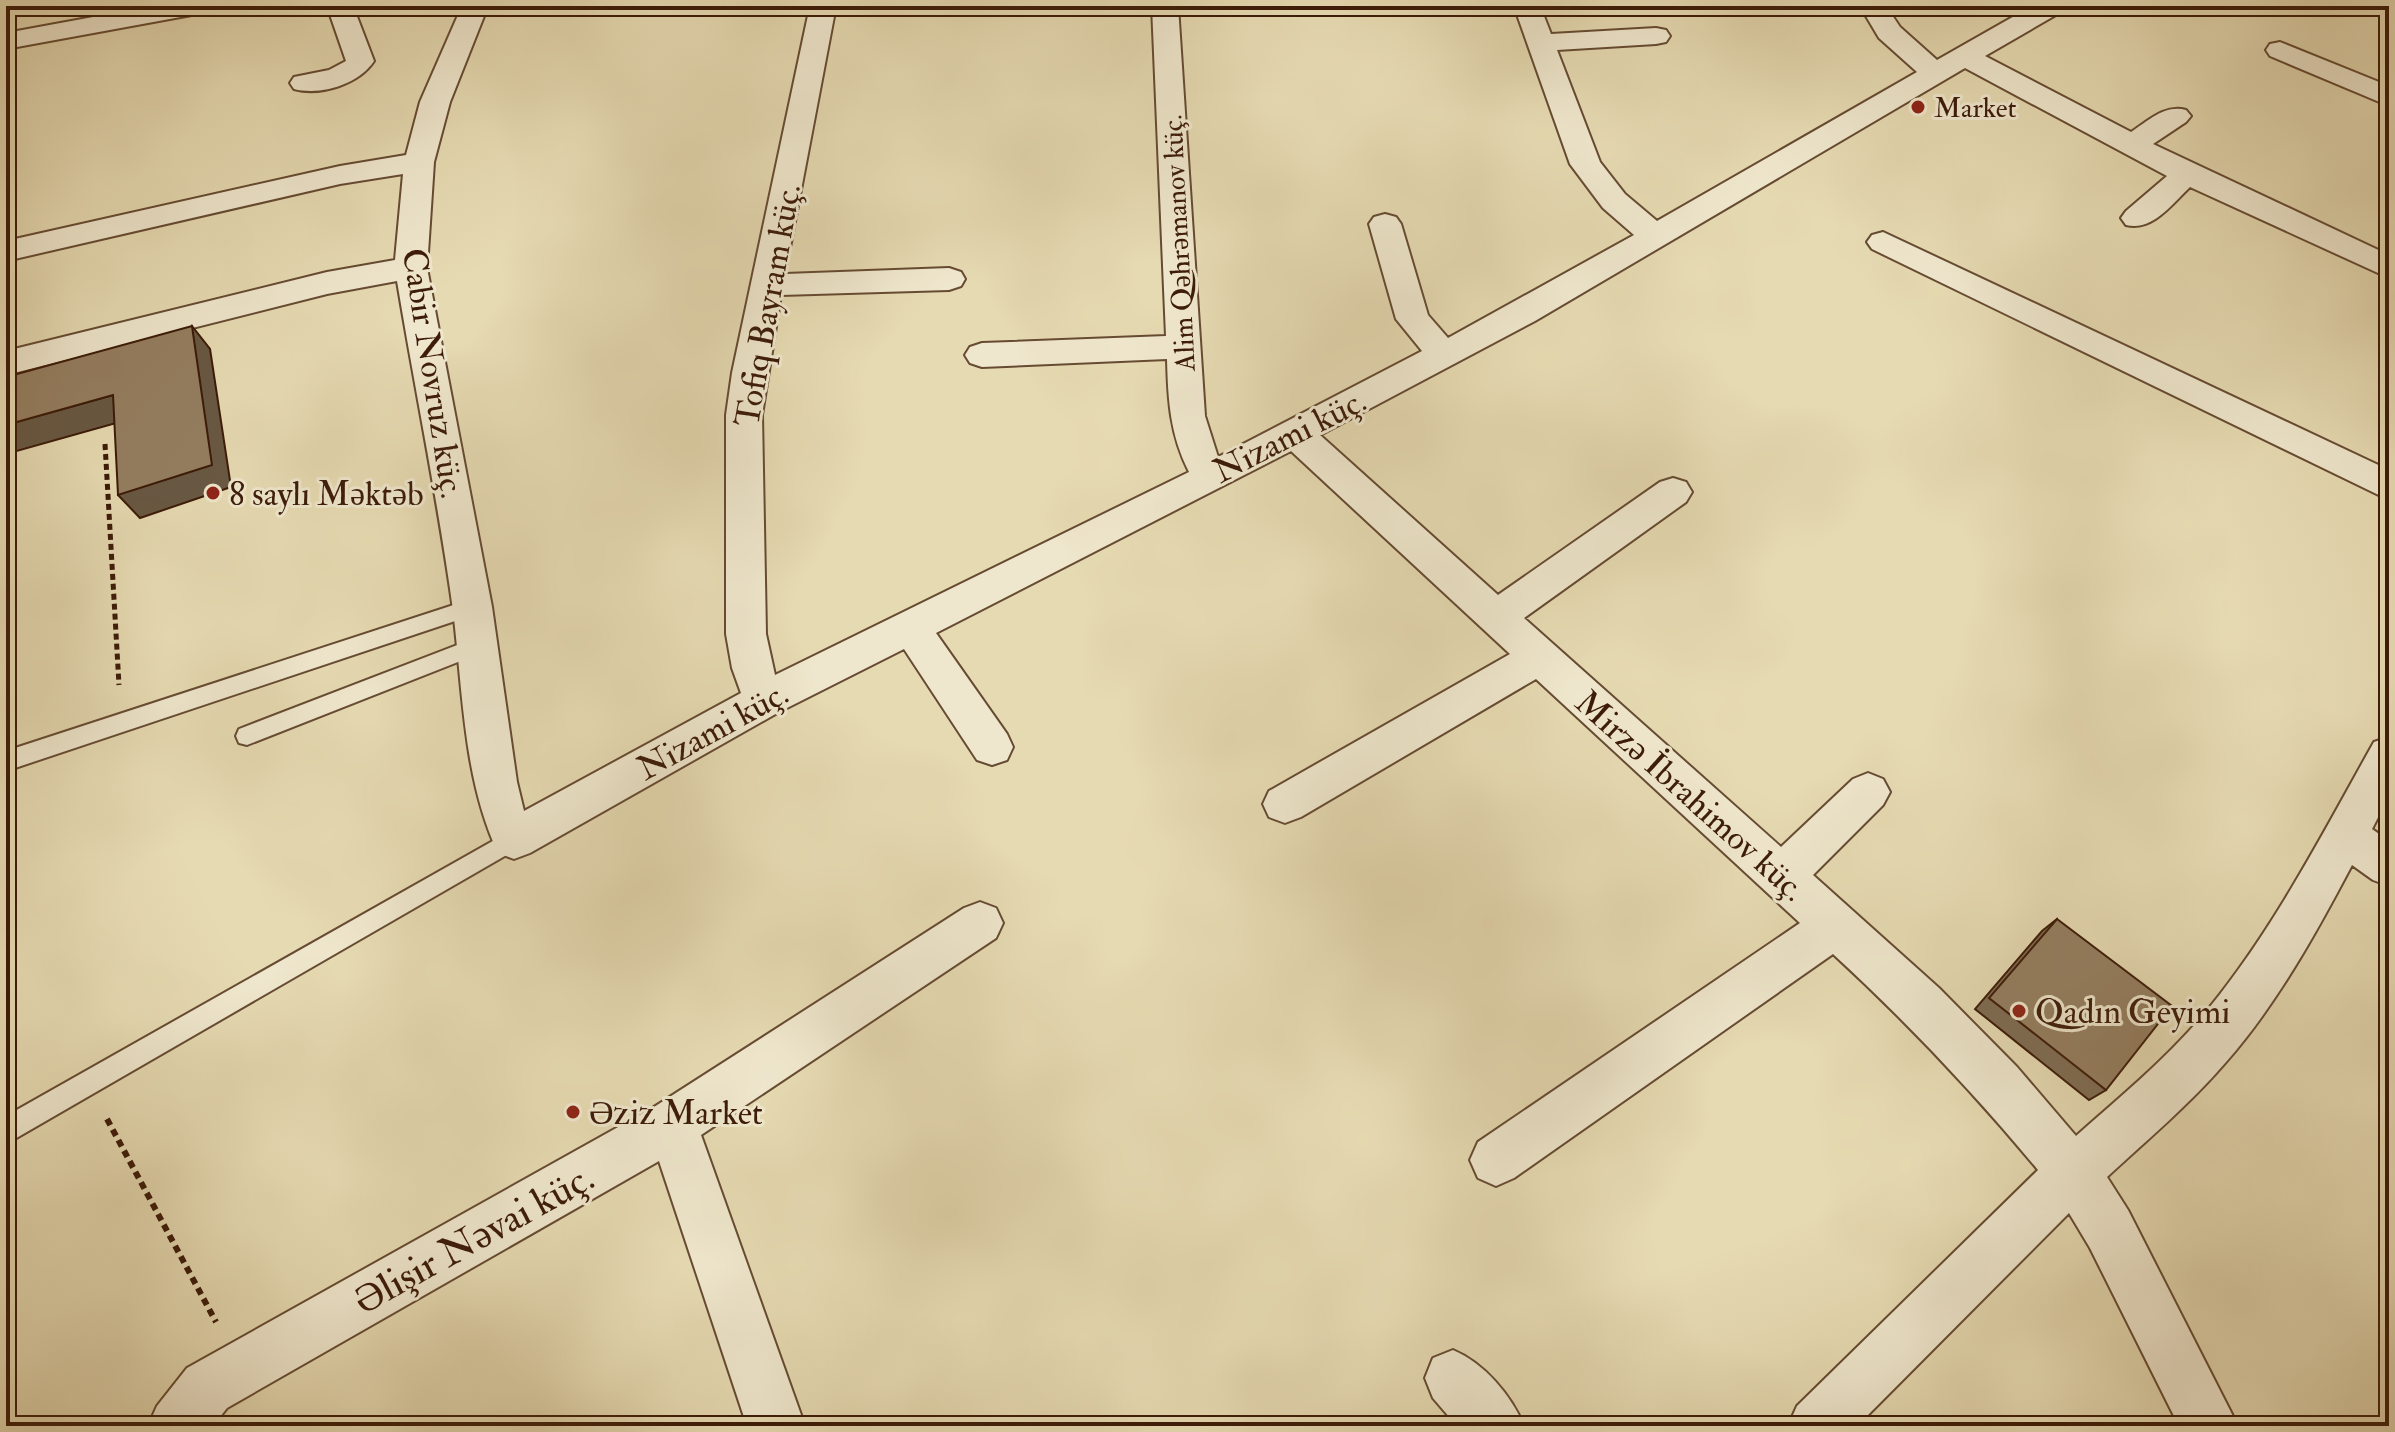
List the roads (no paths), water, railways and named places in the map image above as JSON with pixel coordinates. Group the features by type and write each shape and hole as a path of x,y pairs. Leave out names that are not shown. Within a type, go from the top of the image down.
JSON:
{"street":[{"path":"6,41 197,6"},
{"path":"304,83 347,74 358,67 360,61 340,6"},
{"name":"Cabir Novruz küç.","path":"475,6 435,102 419,162 411,268 472,607 495,782 514,839"},
{"name":"Tofiq Bayram küç.","path":"764,700 752,668 746,634 744,415 766,285 823,6"},
{"name":"Alim Qəhrəmanov küç.","path":"1165,6 1187,416 1195,448 1209,476"},
{"path":"1527,6 1585,164 1614,201 1654,235"},
{"path":"1873,6 1889,32 1948,64 2389,268"},
{"name":"Nizami küç.","path":"514,839 764,700 1140,514 1523,313 2051,6"},
{"path":"1540,43 1656,36"},
{"path":"2280,50 2389,97"},
{"path":"2130,146 2176,116"},
{"path":"6,251 340,175 419,162"},
{"path":"2137,218 2187,174"},
{"path":"1385,224 1413,319 1444,355"},
{"path":"1883,242 2389,486"},
{"path":"6,363 327,283 411,268"},
{"path":"766,285 949,279"},
{"path":"982,355 1184,347"},
{"name":"Mirzə İbrahimov küç.","path":"1294,433 1922,1004 1977,1061 2074,1173 2109,1229 2209,1426"},
{"path":"1496,617 1673,492"},
{"path":"911,628 992,747"},
{"path":"1285,804 1539,657"},
{"path":"1817,1426 2074,1173 2181,1074 2224,1027 2263,973 2389,755"},
{"path":"1781,876 1868,792"},
{"path":"2345,835 2389,866"},
{"name":"Əlişir Nəvai küç.","path":"177,1426 207,1388 672,1125 980,923"},
{"path":"1496,1160 1835,926"},
{"path":"672,1125 776,1426"},
{"path":"1453,1378 1495,1426"}],"lane":[{"path":"6,761 472,607"},
{"path":"247,736 478,645"},
{"path":"6,1131 514,839"}],"place":[{"name":"Market","path":"1918,107"},
{"name":"8 saylı Məktəb","path":"213,493"},
{"name":"Qadın Geyimi","path":"2019,1011"},
{"name":"Əziz Market","path":"573,1112"}]}
